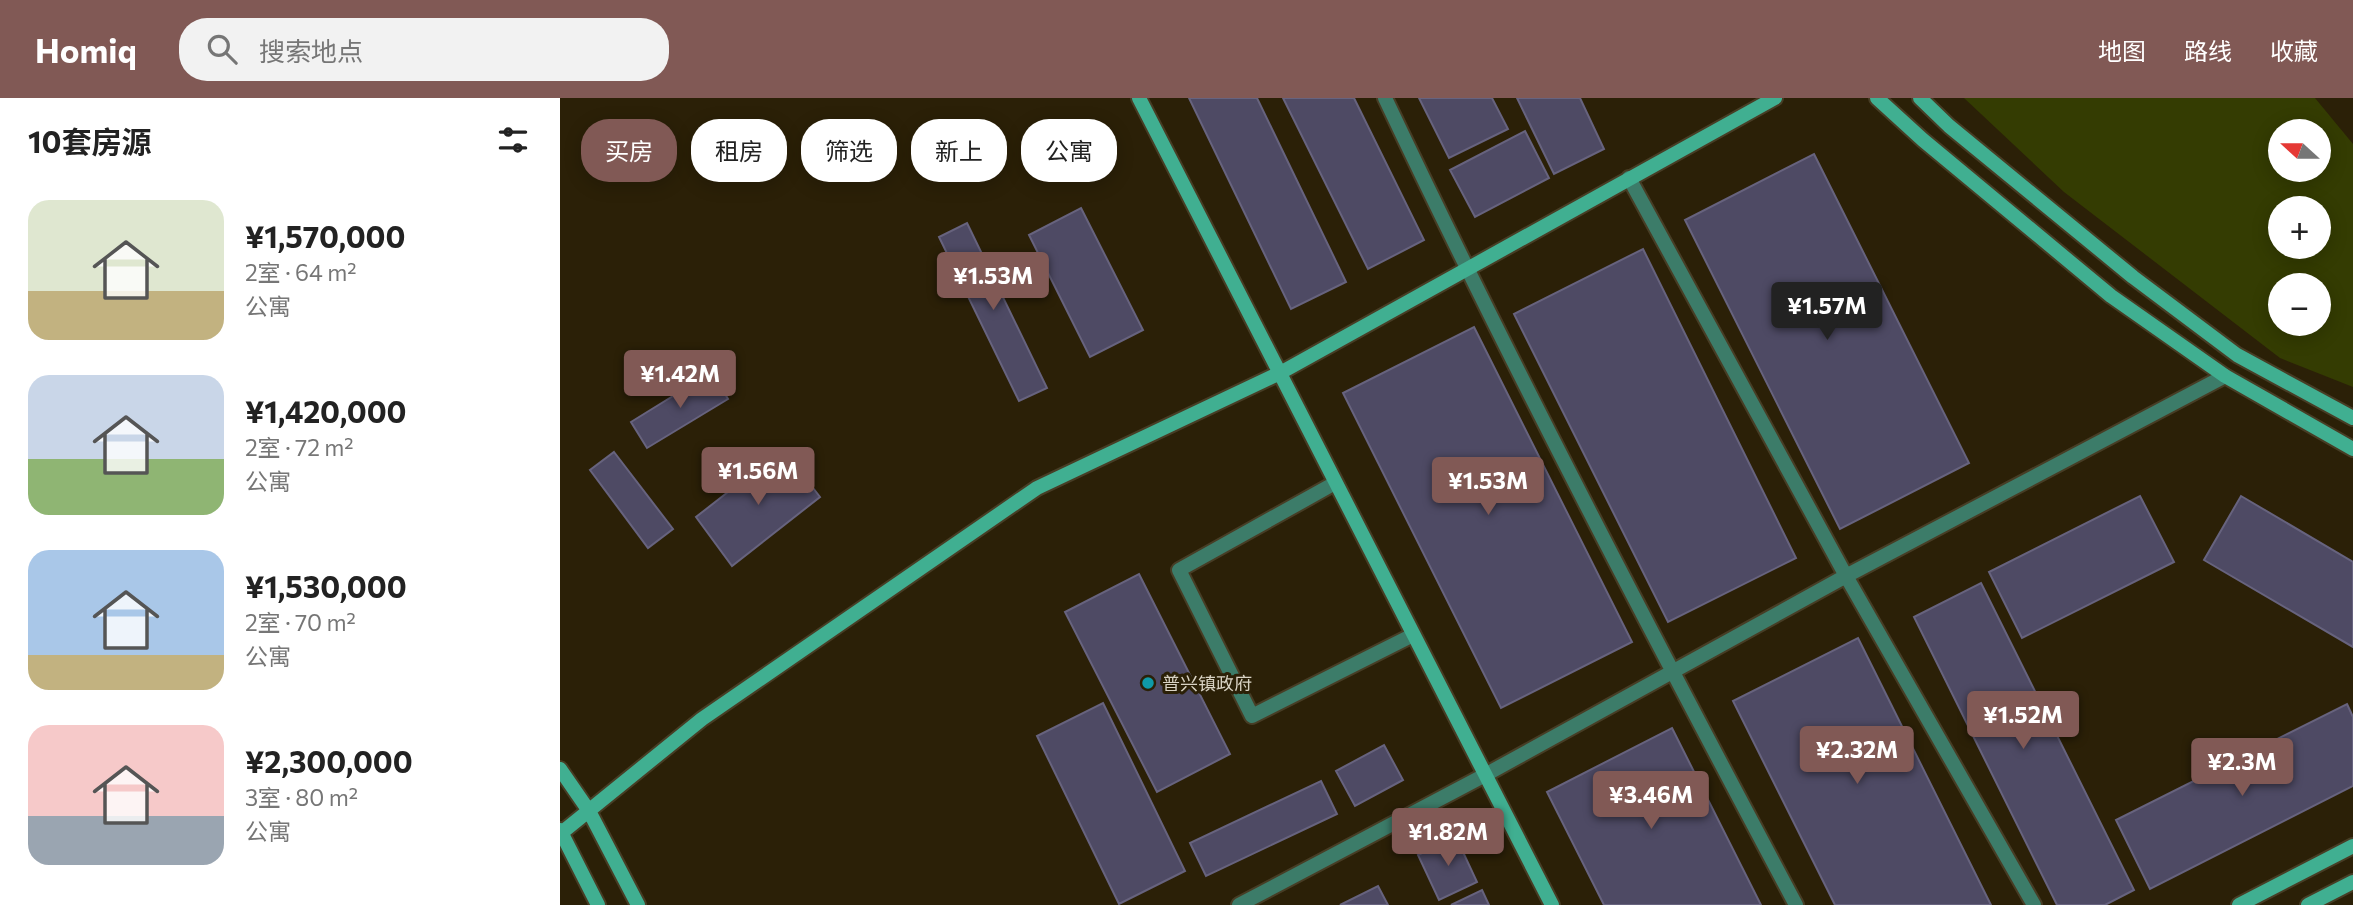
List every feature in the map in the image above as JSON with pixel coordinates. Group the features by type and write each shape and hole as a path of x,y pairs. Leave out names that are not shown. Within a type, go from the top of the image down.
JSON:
{"street":[{"path":"1139,98 1552,905"},
{"path":"1385,98 1466,269 1672,672 1796,905"},
{"path":"598,905 561,832 702,719 1037,488 1280,373 1775,98"},
{"path":"1877,98 1923,140 2111,296 2225,376 2353,449"},
{"path":"1920,98 1949,126 2133,277 2237,355 2353,418"},
{"path":"1629,178 1846,576 2034,905"},
{"path":"1239,905 1485,775 1846,576 2225,376"},
{"path":"1335,483 1179,570 1252,716 1413,635"},
{"path":"560,769 589,811 638,905"},
{"path":"2239,905 2353,846"},
{"path":"2308,905 2353,882"}],"green space":[{"path":"1964,98 2315,98 2353,144 2353,387 2280,358 2064,192"}],"building":[{"path":"1189,98 1257,98 1346,282 1291,309"},
{"path":"1283,98 1354,98 1424,240 1368,269"},
{"path":"1419,98 1492,98 1508,129 1449,158"},
{"path":"1517,98 1580,98 1604,149 1554,174"},
{"path":"1525,131 1549,178 1475,217 1450,170"},
{"path":"1814,154 1969,463 1840,529 1685,220"},
{"path":"1081,208 1143,330 1090,357 1029,235"},
{"path":"967,223 1047,388 1019,401 939,237"},
{"path":"1643,249 1796,558 1668,622 1514,314"},
{"path":"1474,327 1632,642 1501,708 1343,393"},
{"path":"712,372 728,399 647,448 631,422"},
{"path":"783,449 820,497 732,566 696,517"},
{"path":"614,452 673,529 648,548 590,470"},
{"path":"2140,496 2174,562 2022,638 1989,572"},
{"path":"2241,496 2353,562 2353,647 2204,560"},
{"name":"普兴镇政府","path":"1139,574 1230,754 1157,792 1065,612"},
{"path":"1981,583 2134,890 2105,905 2057,905 1914,617"},
{"path":"1858,638 1991,905 1835,905 1733,701"},
{"path":"1103,703 1185,871 1119,904 1037,736"},
{"path":"2347,704 2353,717 2353,786 2150,889 2116,820"},
{"path":"1672,728 1761,905 1604,905 1547,792"},
{"path":"1384,745 1403,780 1355,806 1336,771"},
{"path":"1321,781 1337,814 1206,876 1190,843"},
{"path":"1456,837 1477,882 1439,900 1418,855"},
{"path":"1378,886 1388,905 1340,905"},
{"path":"1482,890 1489,905 1451,905"}],"place":[{"name":"普兴镇政府","path":"1148,683"}]}
